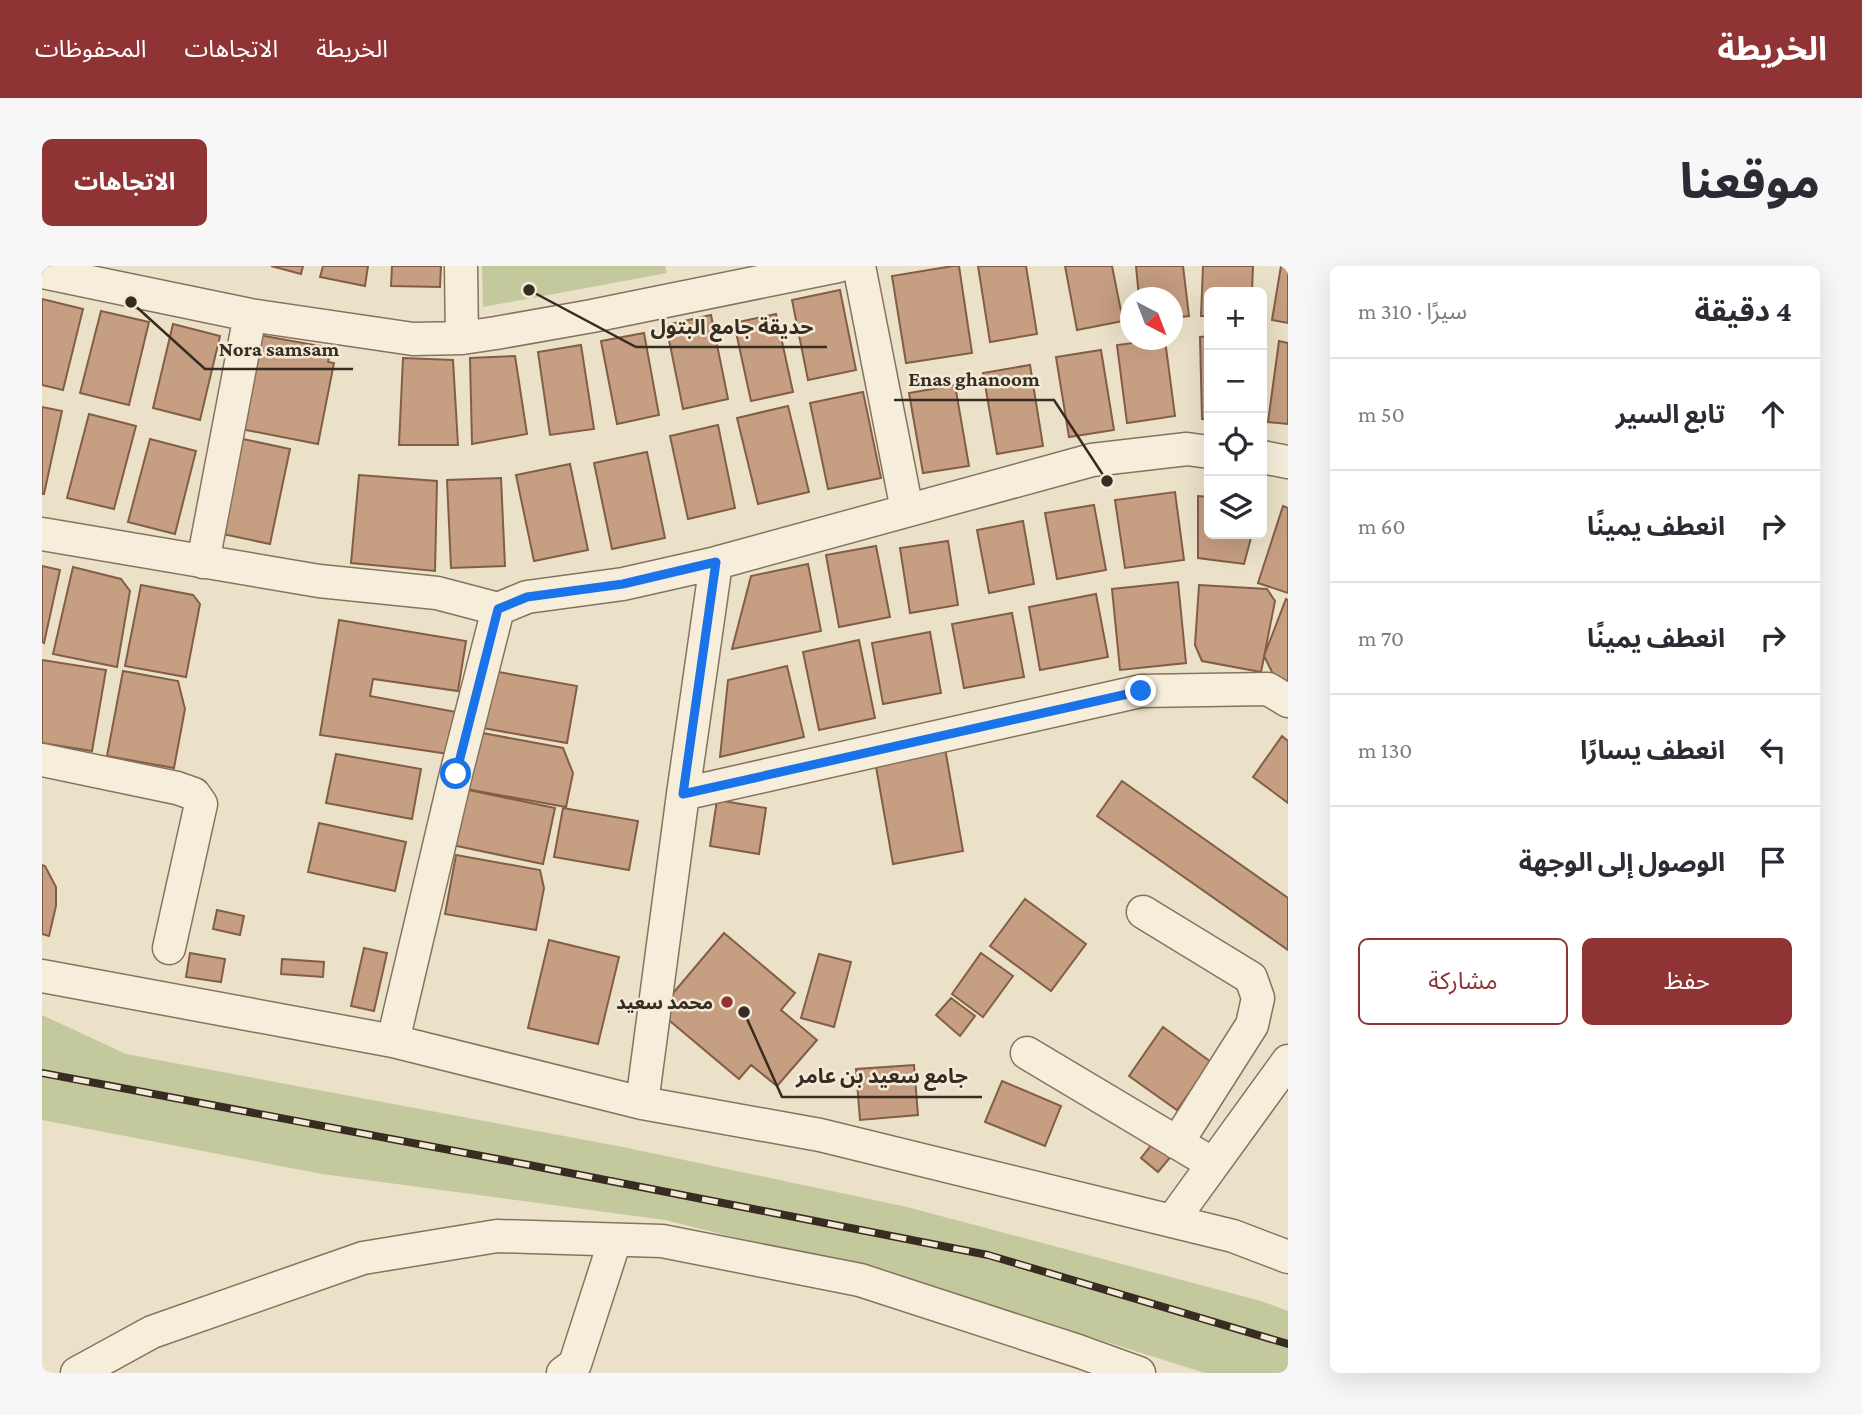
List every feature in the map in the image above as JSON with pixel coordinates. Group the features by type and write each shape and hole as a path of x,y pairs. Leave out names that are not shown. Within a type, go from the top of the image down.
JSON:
{"street":[{"path":"461,266 462,338"},
{"path":"42,272 250,315 413,339 462,338 592,316 838,266"},
{"path":"859,266 907,510"},
{"path":"203,562 250,315"},
{"path":"42,534 319,581 437,593 498,609 527,597 623,584 716,562 1092,460 1187,449 1204,451"},
{"path":"1267,458 1288,463"},
{"path":"642,1103 716,562"},
{"path":"393,1041 498,609"},
{"path":"683,794 1141,691 1268,689 1288,701"},
{"path":"42,760 177,788 194,794 201,804 169,948"},
{"path":"1143,912 1251,978 1258,998 1252,1025 1177,1143"},
{"path":"42,976 393,1041 642,1103 820,1135 1233,1236 1288,1256"},
{"path":"1027,1053 1213,1164"},
{"path":"1172,1221 1288,1061"},
{"path":"77,1373 152,1332 363,1258 497,1236 662,1241 860,1280 1139,1373"},
{"path":"563,1373 575,1364 615,1240"}],"green space":[{"path":"482,266 665,266 667,273 483,307"},
{"path":"42,1015 126,1054 623,1147 907,1207 1261,1301 1288,1311 1288,1373 1205,1373 922,1284 665,1220 322,1174 42,1120"}],"building":[{"path":"271,266 303,266 301,274"},
{"path":"323,266 368,266 365,286 320,277"},
{"path":"392,266 441,266 440,287 391,286"},
{"path":"959,266 972,353 906,363 892,276"},
{"path":"978,266 1026,266 1037,334 990,342"},
{"path":"1065,266 1112,266 1120,306 1120,322 1077,330"},
{"path":"1136,266 1183,266 1189,316 1183,317 1183,287 1138,287"},
{"path":"1203,266 1253,266 1252,287 1204,287 1204,316 1201,316"},
{"path":"1281,266 1288,266 1288,323 1272,320"},
{"path":"840,290 856,370 808,380 792,300"},
{"path":"42,299 83,309 63,390 42,385"},
{"path":"101,311 149,322 129,405 80,393"},
{"path":"776,314 793,392 751,401 734,323"},
{"path":"711,315 728,399 683,409 666,325"},
{"path":"173,324 220,336 200,420 153,408"},
{"path":"644,333 659,415 617,424 601,341"},
{"path":"259,335 331,348 328,362 334,363 318,444 241,429"},
{"path":"1200,337 1204,337 1204,419 1202,419"},
{"path":"1279,341 1288,343 1288,424 1268,422"},
{"path":"581,345 594,429 550,435 538,352"},
{"path":"1117,345 1120,345 1120,350 1166,350 1175,416 1127,423"},
{"path":"1101,350 1114,430 1069,437 1056,357"},
{"path":"515,356 527,434 472,444 470,358"},
{"path":"403,358 453,360 458,445 399,445"},
{"path":"1030,365 1043,446 997,454 983,373"},
{"path":"955,385 969,466 923,473 909,393"},
{"path":"863,392 881,478 828,489 810,403"},
{"path":"788,406 809,492 758,504 737,418"},
{"path":"42,407 62,411 44,494 42,494"},
{"path":"89,414 136,426 114,509 67,498"},
{"path":"718,425 735,508 688,519 670,436"},
{"path":"238,438 290,449 270,544 218,533"},
{"path":"150,439 196,451 175,534 128,522"},
{"path":"647,452 665,538 612,549 594,463"},
{"path":"570,464 588,550 534,561 516,475"},
{"path":"359,475 437,481 435,571 351,563"},
{"path":"501,478 505,566 451,568 447,480"},
{"path":"1175,492 1184,560 1125,568 1115,500"},
{"path":"1198,496 1204,497 1204,539 1251,539 1244,564 1198,558"},
{"path":"1094,505 1106,570 1057,579 1045,513"},
{"path":"1283,506 1288,508 1288,593 1258,583"},
{"path":"1023,521 1034,584 989,593 977,530"},
{"path":"948,541 958,605 910,613 900,548"},
{"path":"876,546 890,617 839,627 826,555"},
{"path":"808,564 821,631 732,649 751,576"},
{"path":"42,566 60,570 44,643 42,642"},
{"path":"73,567 121,579 130,591 117,667 53,654"},
{"path":"1178,582 1186,663 1120,670 1112,589"},
{"path":"141,585 193,595 200,604 186,677 125,666"},
{"path":"1199,585 1267,589 1275,601 1261,672 1202,661 1195,645"},
{"path":"1096,594 1108,657 1040,670 1029,607"},
{"path":"1286,599 1288,685 1277,682 1264,656"},
{"path":"1012,613 1024,677 964,688 952,624"},
{"path":"339,620 466,641 458,691 373,679 370,696 456,712 449,754 320,735"},
{"path":"930,632 941,693 883,704 872,643"},
{"path":"859,640 875,718 819,730 803,652"},
{"path":"42,660 106,670 92,751 42,743"},
{"path":"787,666 804,737 720,757 728,680"},
{"path":"487,670 577,686 567,743 477,727"},
{"path":"123,671 178,681 185,709 174,768 107,756"},
{"path":"477,732 563,748 573,773 566,807 466,789"},
{"path":"1282,736 1288,741 1288,803 1253,777"},
{"path":"945,748 963,851 893,864 875,761"},
{"path":"336,754 421,769 412,819 326,803"},
{"path":"1122,781 1288,898 1288,950 1097,816"},
{"path":"464,789 555,808 543,864 452,845"},
{"path":"717,800 766,808 759,854 710,846"},
{"path":"563,808 638,821 629,870 554,857"},
{"path":"319,823 406,842 395,891 308,872"},
{"path":"456,855 540,870 544,888 536,930 445,914"},
{"path":"42,865 56,887 56,906 49,936 42,934"},
{"path":"1025,899 1086,944 1051,991 990,946"},
{"path":"217,910 244,916 240,935 213,929"},
{"name":"محمد سعيد","path":"724,933 795,993 781,1010 817,1040 777,1086 751,1065 739,1079 658,1011"},
{"path":"549,940 619,957 598,1044 528,1028"},
{"path":"364,948 387,953 374,1011 351,1006"},
{"path":"190,953 225,959 221,982 186,977"},
{"path":"981,953 1013,976 983,1017 952,994"},
{"path":"819,954 851,962 834,1027 801,1018"},
{"path":"282,959 324,962 323,977 281,974"},
{"path":"951,998 975,1016 960,1036 936,1015"},
{"path":"1163,1027 1211,1062 1177,1110 1129,1076"},
{"path":"914,1065 918,1115 860,1120 856,1069"},
{"path":"1002,1081 1061,1106 1045,1146 985,1122"},
{"path":"1160,1134 1178,1148 1158,1172 1141,1158"}],"railway":[{"path":"42,1073 988,1255 1288,1344"}],"place":[{"name":"حديقة جامع البتول","path":"529,290"},
{"name":"Nora samsam","path":"131,302"},
{"name":"Enas ghanoom","path":"1107,481"},
{"name":"محمد سعيد","path":"727,1002"},
{"name":"جامع سعيد بن عامر","path":"744,1012"}],"route":[{"path":"456,774 498,609 527,597 623,584 716,562 683,794 1141,691"}]}
